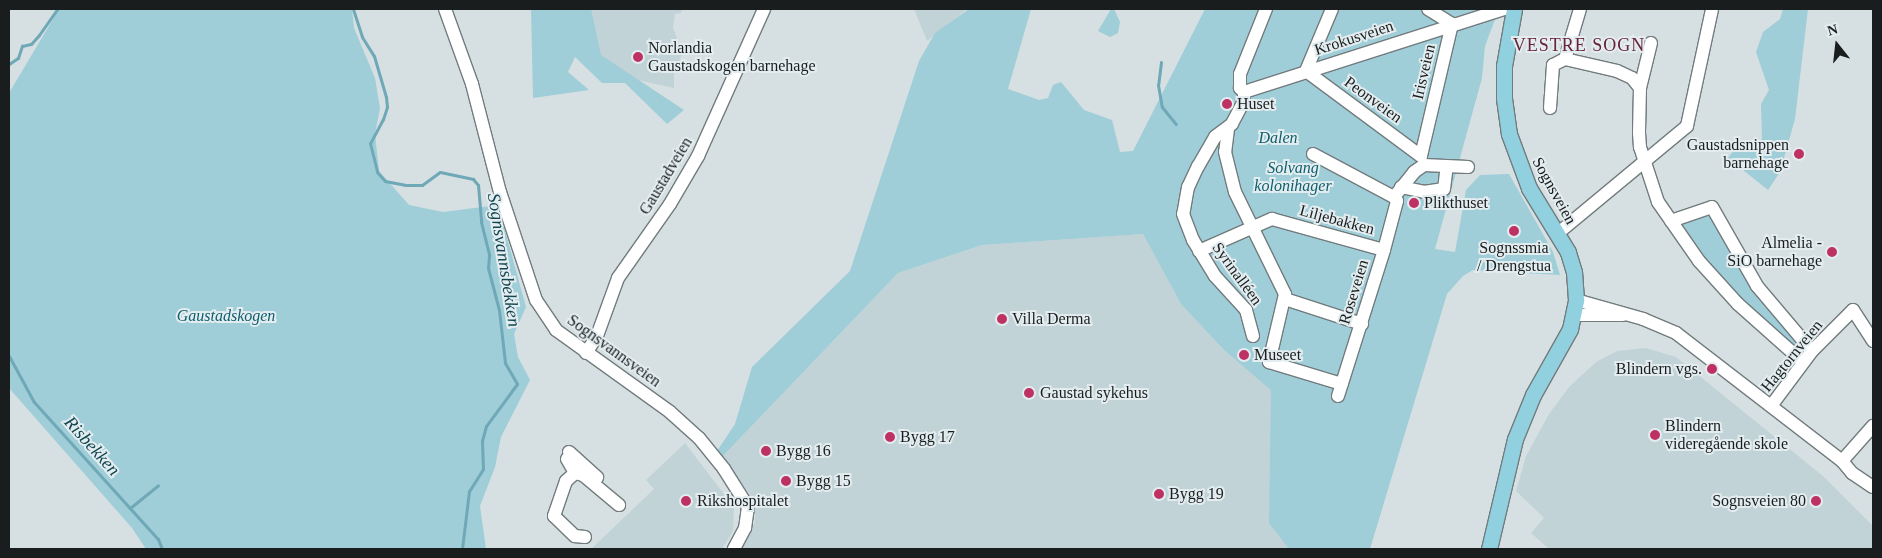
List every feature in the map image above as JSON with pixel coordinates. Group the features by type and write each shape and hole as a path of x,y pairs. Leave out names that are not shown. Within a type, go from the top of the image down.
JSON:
{"main road":[{"name":"Sognsveien","path":"1514,9 1504,66 1504,98 1509,134 1529,188 1557,234 1574,272 1575,307"},
{"path":"1489,549 1515,438 1533,395 1565,340 1575,307"}],"street":[{"name":"Sognsvannsveien","path":"445,9 472,84 500,192 536,300 556,330 670,412 698,438 724,469 748,507 745,528 734,549"},
{"name":"Gaustadveien","path":"586,353 597,336 618,278 694,164 764,9"},
{"path":"1266,9 1240,74 1240,88 1244,92 1244,100 1228,129 1227,165 1251,226 1280,281 1285,299 1362,324"},
{"path":"1306,71 1332,9"},
{"path":"1428,9 1452,24"},
{"name":"Krokusveien","path":"1244,92 1452,24 1504,9"},
{"path":"1565,59 1580,9"},
{"path":"1557,234 1645,164 1688,126 1712,9"},
{"name":"Irisveien","path":"1423,160 1452,24"},
{"path":"1651,43 1640,88 1639,133 1645,164 1658,202 1699,262 1738,304 1803,362"},
{"path":"1550,108 1553,65 1565,59 1617,71 1632,78 1640,88"},
{"name":"Peonveien","path":"1306,71 1423,160"},
{"name":"Syrinalléen","path":"1228,129 1215,137 1188,187 1183,204 1185,224 1215,276 1246,310 1253,336"},
{"path":"1313,154 1398,192 1424,192 1444,189 1447,166"},
{"path":"1398,192 1423,160 1447,166 1468,167"},
{"name":"Roseveien","path":"1285,299 1269,362 1340,390 1384,250 1398,192"},
{"path":"1671,221 1712,207 1757,286 1812,351"},
{"name":"Liljebakken","path":"1199,251 1251,226 1272,219 1384,250"},
{"path":"1575,307 1625,315 1655,324 1680,336 1844,462 1857,467 1873,485"},
{"name":"Hagtornveien","path":"1771,406 1812,351 1853,310 1873,342"},
{"path":"1844,462 1873,426"},
{"path":"575,473 568,456 621,502 583,474 575,473 566,481 554,516 575,536 585,537"}],"shaded area":[{"name":"Norlandia Gaustadskogen barnehage","path":"584,9 682,9 681,13 675,14 673,27 679,45 686,43 674,74 674,88 602,72"},
{"path":"914,9 967,9 927,41"},
{"name":"Gaustad sykehus","path":"1143,234 1181,304 1224,350 1279,395 1277,531 1289,549 740,549 755,522 755,501 722,457 898,273 982,245"},
{"name":"Blindern videregående skole","path":"1646,348 1676,357 1823,476 1873,526 1873,549 1549,549 1531,533 1544,518 1516,491 1526,456 1549,414 1569,387 1596,362 1617,351"},
{"name":"Rikshospitalet","path":"685,443 734,507 733,531 722,549 591,549 654,489 646,480"}],"green space":[{"name":"Gaustadskogen","path":"59,9 352,9 354,28 375,78 380,108 375,134 379,171 409,205 443,212 498,205 526,307 514,334 518,357 530,380 501,437 495,467 480,506 486,549 146,549 132,528 9,388 9,93"},
{"path":"531,9 591,9 601,55 684,110 667,124 625,83 602,83 575,57 568,72 589,90 533,98"},
{"path":"969,9 1031,9 1008,89 1039,100 1048,98 1053,85 1061,82 1084,110 1112,120 1120,152 1133,151 1205,9 1499,9 1485,46 1482,78 1435,249 1455,252 1466,190 1480,175 1509,174 1553,252 1560,275 1473,270 1463,276 1447,294 1370,549 1289,549 1269,523 1271,390 1224,350 1181,304 1143,234 982,245 898,273 722,457 717,451 735,424 752,367 850,271 919,61 935,33"},
{"path":"1111,9 1114,9 1120,22 1118,33 1110,37 1098,31"},
{"path":"1783,9 1808,9 1795,119 1780,172 1768,190 1728,158 1734,150 1755,146 1762,139 1761,104 1769,90 1756,52 1763,32 1780,19"},
{"path":"1712,207 1739,259 1812,351 1803,362 1738,304 1671,221"}],"waterway":[{"name":"Risbekken","path":"9,64 18,58 22,46 31,44 39,35 57,9"},
{"name":"Sognsvannsbekken","path":"353,9 362,37 374,56 386,97 387,107 383,119 370,143 377,172 385,181 405,185 422,185 440,172 473,179 478,185 481,222 489,255 488,268 499,310 505,363 517,384 486,426 482,441 483,469 469,491 462,549"},
{"path":"1161,62 1158,85 1162,107 1176,124"},
{"name":"Risbekken","path":"9,356 34,402 158,539 162,549"},
{"path":"130,508 158,485"}],"place":[{"name":"Norlandia Gaustadskogen barnehage","path":"638,57"},
{"name":"Huset","path":"1227,104"},
{"name":"Gaustadsnippen barnehage","path":"1799,154"},
{"name":"Plikthuset","path":"1414,203"},
{"name":"Sognssmia / Drengstua","path":"1514,231"},
{"name":"Almelia - SiO barnehage","path":"1832,252"},
{"name":"Villa Derma","path":"1002,319"},
{"name":"Museet","path":"1244,355"},
{"name":"Blindern vgs.","path":"1712,369"},
{"name":"Gaustad sykehus","path":"1029,393"},
{"name":"Blindern videregående skole","path":"1655,435"},
{"name":"Bygg 17","path":"890,437"},
{"name":"Bygg 16","path":"766,451"},
{"name":"Bygg 15","path":"786,481"},
{"name":"Bygg 19","path":"1159,494"},
{"name":"Rikshospitalet","path":"686,501"},
{"name":"Sognsveien 80","path":"1816,501"}],"district":[{"name":"VESTRE SOGN","path":"1579,45"}],"park label":[{"name":"Dalen","path":"1278,138"},
{"name":"Solvang kolonihager","path":"1293,177"}]}
